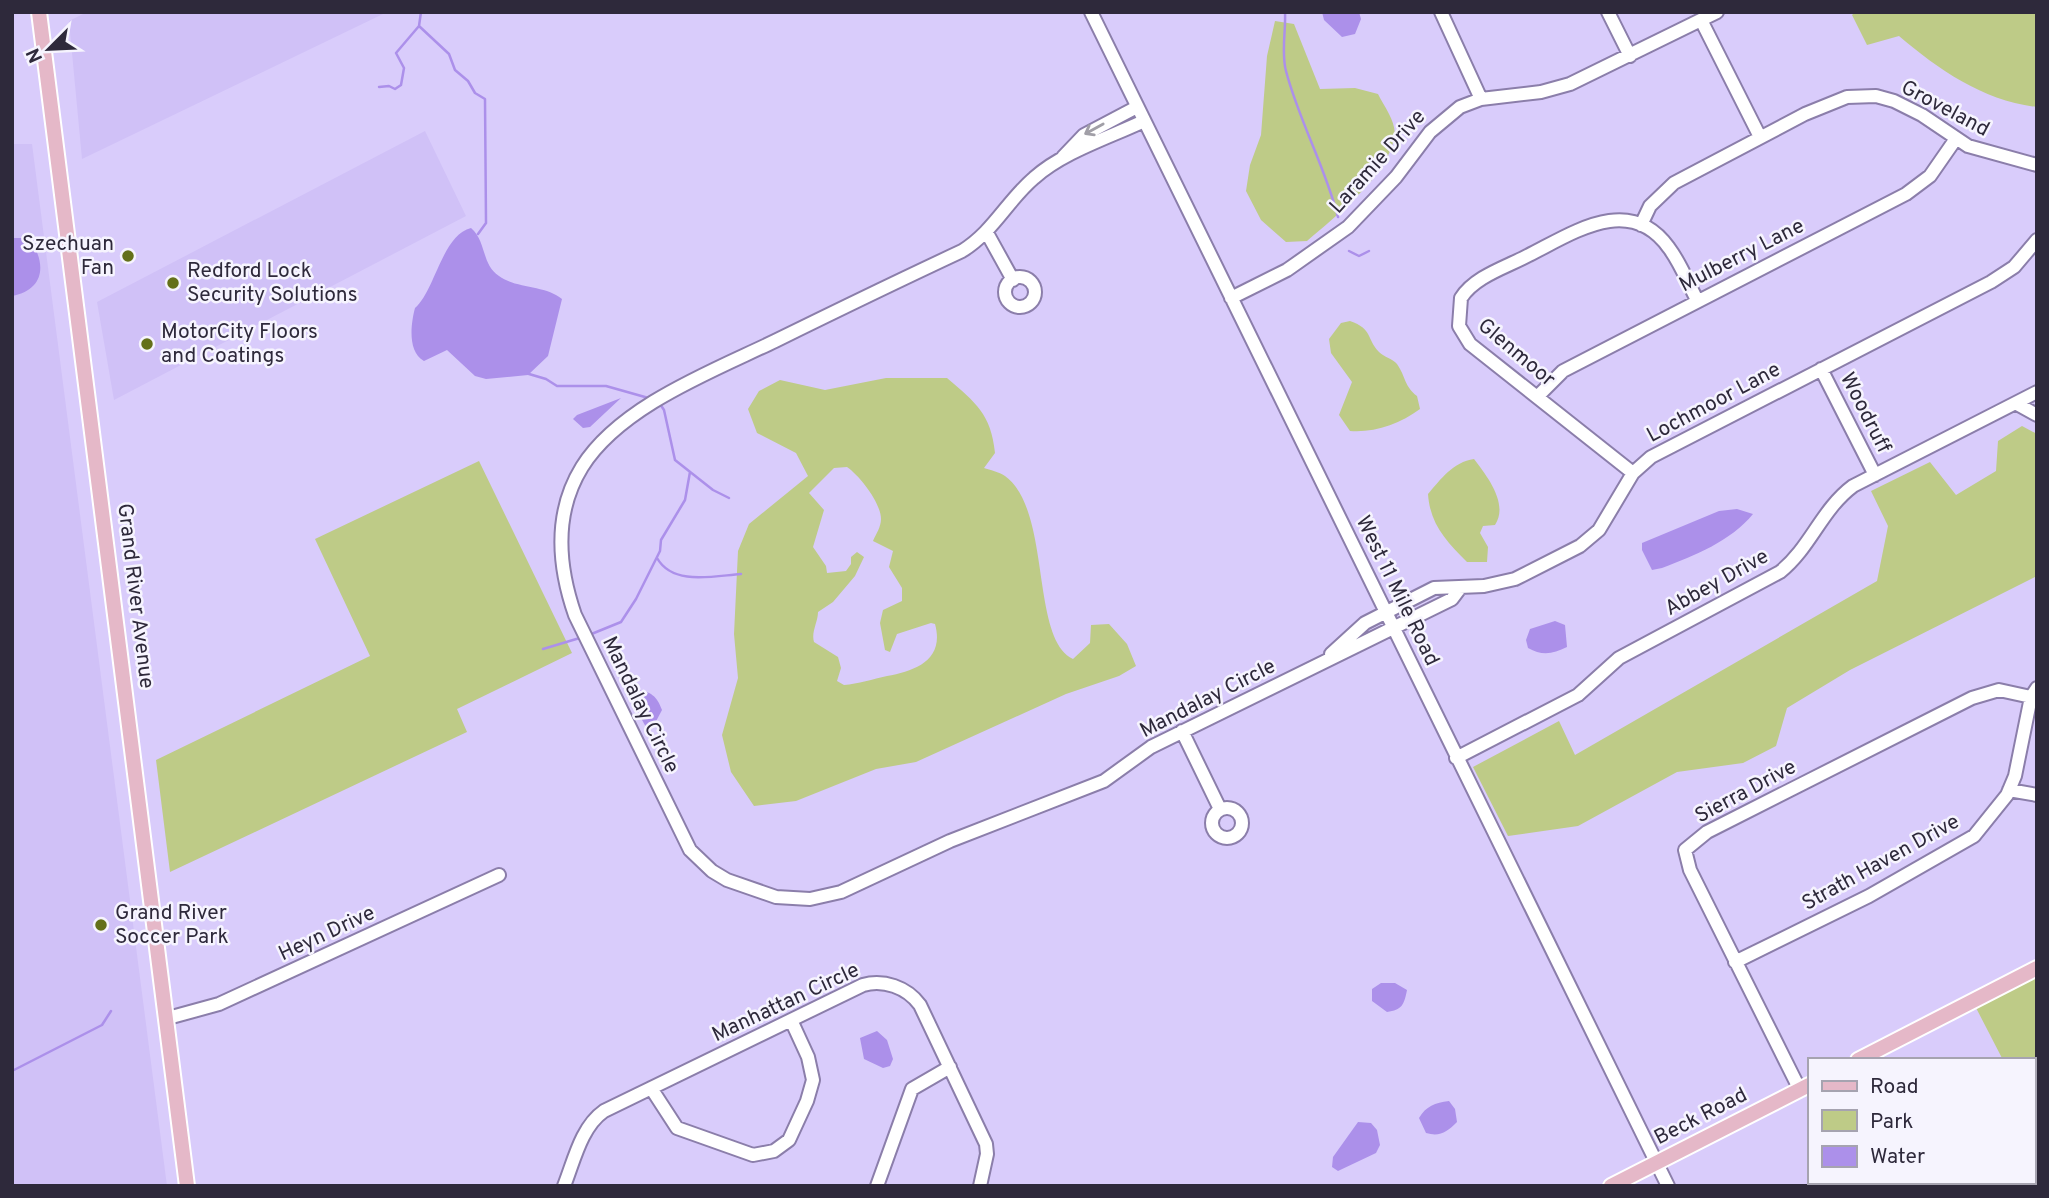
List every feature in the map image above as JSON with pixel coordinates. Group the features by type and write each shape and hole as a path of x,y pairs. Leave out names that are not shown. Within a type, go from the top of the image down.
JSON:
{"main road":[{"name":"Grand River Avenue","path":"39,12 187,1186"},
{"path":"1862,1058 2037,968"},
{"name":"Beck Road","path":"1611,1186 1805,1087"}],"street":[{"name":"West 11 Mile Road","path":"1091,12 1668,1186"},
{"path":"1441,12 1481,99"},
{"path":"1608,12 1630,56"},
{"name":"Laramie Drive","path":"1231,298 1287,270 1341,233 1396,177 1440,122 1460,107 1481,99 1556,89 1630,56 1717,12"},
{"path":"1697,300 1670,248 1641,225 1650,206 1668,187 1760,137 1701,20"},
{"name":"Groveland","path":"1760,137 1825,104 1866,96 1894,100 1955,140 1977,150 2037,164"},
{"path":"1058,162 1084,135 1137,107"},
{"name":"Mandalay Circle","path":"1144,121 1058,162 1022,189 988,233 962,251 683,386 621,423 595,449 581,468 569,497 559,538 566,588 575,615 690,850 712,872 776,897 810,899 841,892 950,841 1104,781 1151,747 1452,598 1461,587"},
{"name":"Mulberry Lane","path":"1538,396 1563,371 1913,190 1940,164 1955,140"},
{"name":"Glenmoor","path":"1633,473 1463,337 1458,319 1461,298 1479,281 1587,225 1609,220 1641,225"},
{"path":"988,233 1013,279"},
{"name":"Lochmoor Lane","path":"1324,662 1358,627 1438,587 1461,587 1515,579 1586,542 1606,522 1633,473 1663,449 1991,282 2014,267 2037,240"},
{"name":"Woodruff","path":"1821,369 1875,475"},
{"name":"Abbey Drive","path":"1456,758 1578,695 1619,658 1780,572 1801,553 1833,503 1853,486 2037,393"},
{"path":"2017,404 2037,415"},
{"name":"Sierra Drive","path":"1805,1087 1735,962 1690,870 1685,850 1707,832 1972,698 1999,690 2034,692"},
{"name":"Strath Haven Drive","path":"1735,962 1947,854 1974,836 2009,790 2034,692"},
{"path":"1182,731 1220,810"},
{"path":"2009,790 2037,794"},
{"name":"Heyn Drive","path":"167,1018 219,1004 499,875"},
{"name":"Manhattan Circle","path":"564,1186 592,1120 604,1111 863,985 883,983 915,998 950,1067 986,1144 987,1154 980,1186"},
{"path":"651,1088 670,1122 677,1128 753,1155 774,1151 784,1145 792,1134 813,1080 808,1057 791,1020"},
{"path":"877,1186 912,1089 950,1067"}],"shaded area":[{"path":"87,12 383,14 82,159 69,21"},
{"path":"425,131 466,216 114,400 97,302"},
{"path":"12,144 32,144 167,1186 12,1186"}],"green space":[{"path":"1855,12 2037,12 2037,107 1999,98 1963,82 1930,61 1899,36 1867,45 1852,15"},
{"path":"1275,21 1294,24 1320,89 1355,88 1378,94 1390,116 1395,133 1389,153 1370,182 1307,241 1286,242 1261,220 1246,191 1250,165 1261,135 1267,56"},
{"path":"1350,321 1362,327 1379,352 1397,364 1407,385 1417,396 1420,409 1386,426 1368,431 1350,431 1339,415 1352,382 1331,353 1329,339 1341,323"},
{"path":"886,378 947,378 974,402 990,428 995,453 984,468 1005,476 1020,493 1036,544 1051,627 1060,647 1073,659 1090,643 1091,625 1109,624 1127,644 1136,666 1119,676 1066,694 916,762 876,769 796,801 754,806 731,772 722,735 738,678 734,634 738,551 749,524 808,476 796,453 757,433 748,409 759,391 780,380 825,390","holes":["847,467 878,505 881,522 873,541 893,551 889,567 902,588 902,601 883,610 880,623 885,650 890,652 897,634 931,623 935,624 937,636 932,655 917,667 898,674 844,685 837,681 841,668 838,657 814,642 813,635 818,612 833,602 855,576 864,557 857,552 851,557 851,564 846,571 827,573 826,566 813,547 824,510 809,493 834,468"]},
{"path":"2022,426 2037,434 2037,576 1850,670 1787,708 1776,746 1743,763 1677,772 1578,826 1508,836 1473,767 1559,721 1575,755 1877,581 1888,526 1871,491 1930,462 1956,495 1996,471 1998,441"},
{"path":"1474,459 1498,499 1499,517 1495,525 1483,526 1480,533 1488,547 1487,562 1467,562 1440,531 1429,505 1428,494 1443,477 1454,467"},
{"path":"479,461 572,653 457,709 467,732 170,872 156,760 370,656 315,539"},
{"path":"2037,969 2037,1126 2035,1058 2002,1058 1973,1002"}],"water":[{"path":"1322,12 1359,12 1361,19 1355,34 1342,37 1324,20"},
{"path":"471,228 480,240 489,265 499,276 514,283 548,291 562,299 548,356 528,375 486,379 475,376 447,350 424,361 415,351 412,329 415,308 422,300 453,241"},
{"path":"12,238 29,238 39,257 40,274 31,288 12,296"},
{"path":"621,398 590,427 583,428 573,419 577,415"},
{"path":"1737,509 1753,514 1723,540 1699,553 1652,570 1642,550 1642,543 1719,511"},
{"path":"1555,621 1565,625 1567,647 1548,653 1528,648 1526,640 1530,629"},
{"path":"637,689 653,695 662,710 653,727 647,729 630,698 631,692"},
{"path":"1381,983 1395,983 1407,990 1403,1003 1396,1010 1387,1012 1372,1001 1372,989"},
{"path":"877,1031 887,1040 893,1059 890,1066 883,1068 864,1059 860,1038"},
{"path":"1449,1101 1455,1109 1457,1122 1443,1133 1426,1133 1419,1118 1431,1106"},
{"path":"1358,1122 1371,1123 1377,1130 1380,1145 1376,1153 1338,1171 1332,1167 1333,1157"}],"waterway":[{"path":"379,87 389,86 395,89 401,85 404,68 396,53 419,26 421,12"},
{"path":"1285,12 1286,71 1338,217"},
{"path":"419,26 449,54 455,70 468,81 475,93 485,99 486,223 478,234"},
{"path":"1349,251 1359,256 1369,251"},
{"path":"529,374 546,379 557,386 606,386 652,399"},
{"path":"660,404 664,410 675,460 713,490 729,498"},
{"path":"589,635 621,622 636,599 660,551 661,540 685,500 690,472"},
{"path":"657,558 664,567 683,576 741,574"},
{"path":"543,649 583,637"},
{"path":"12,1071 102,1025 111,1011"}],"place":[{"name":"Szechuan Fan","path":"128,256"},
{"name":"Redford Lock Security Solutions","path":"173,283"},
{"name":"MotorCity Floors and Coatings","path":"147,344"},
{"name":"Grand River Soccer Park","path":"101,925"}]}
